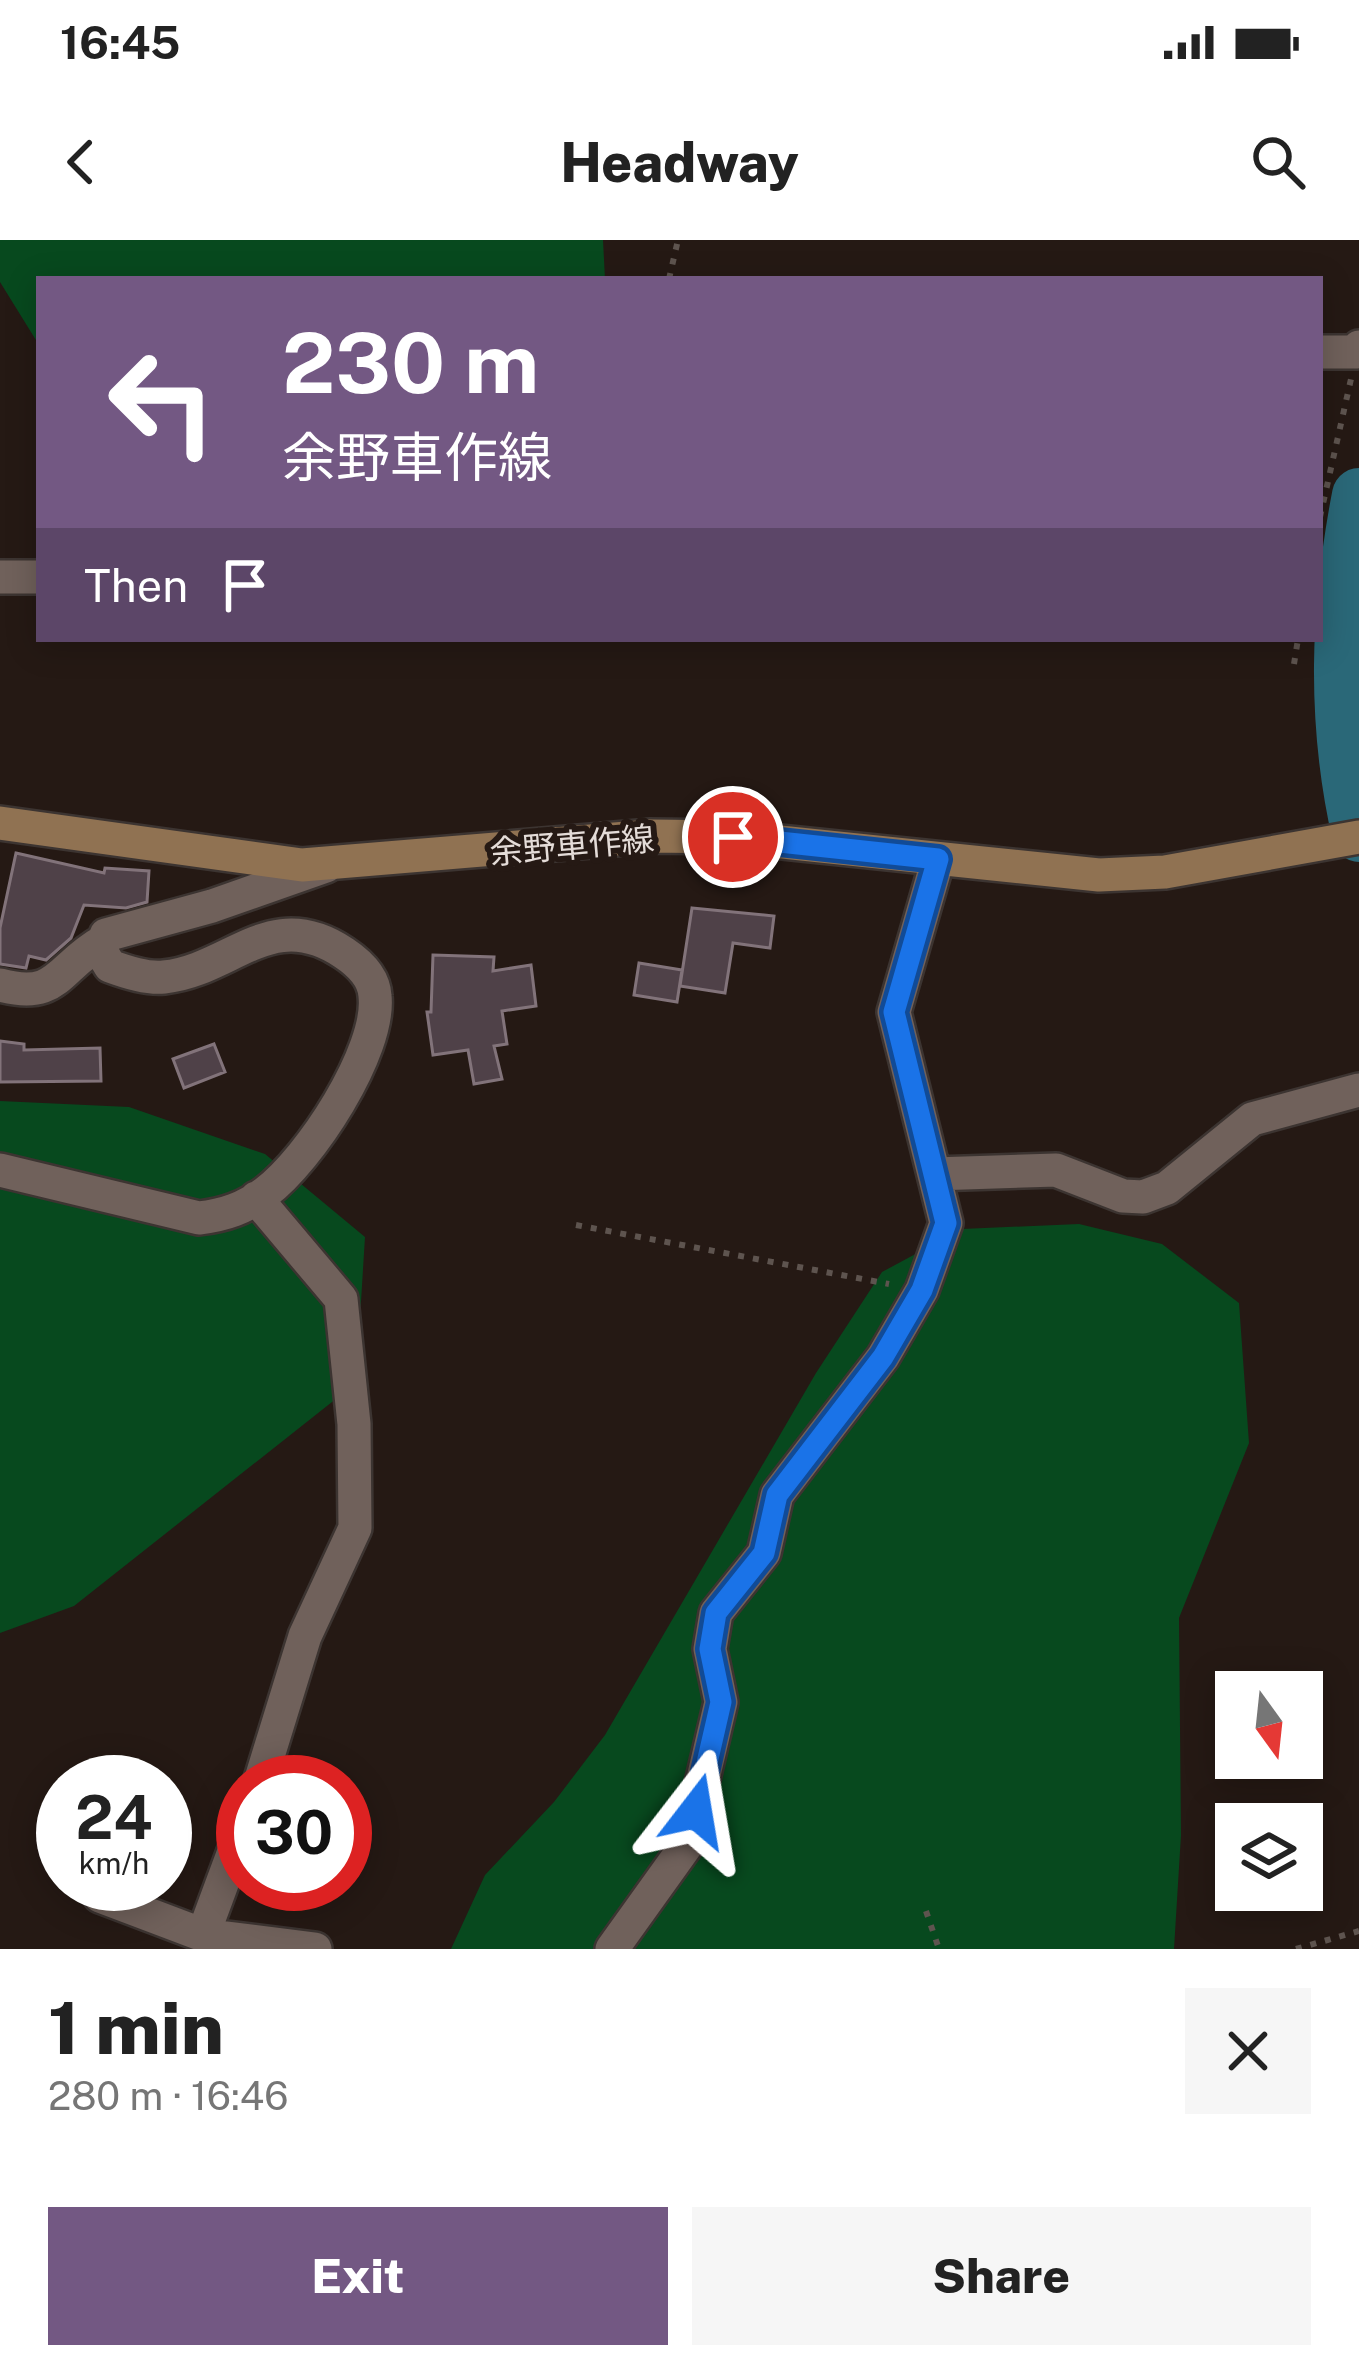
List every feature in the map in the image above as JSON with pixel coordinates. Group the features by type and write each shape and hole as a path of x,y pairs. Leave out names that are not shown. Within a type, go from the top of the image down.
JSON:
{"main road":[{"name":"余野車作線","path":"0,823 302,865 651,836 733,837 1099,875 1165,872 1343,840"}],"street":[{"path":"1323,352 1358,349"},
{"path":"0,577 36,577"},
{"path":"612,1949 688,1843 721,1702 710,1649 716,1613 764,1553 777,1495 883,1357 922,1290 946,1223 894,1012 938,859"},
{"path":"0,1170 200,1218 230,1214 256,1198 303,1155 356,1068 373,1024 375,996 370,976 344,952 298,933 258,938 196,969 161,978 110,966 101,951 106,935 212,906 334,864"},
{"path":"0,985 29,993 44,988 104,941"},
{"path":"934,1174 1056,1170 1123,1196 1143,1197 1167,1188 1252,1119 1359,1090"},
{"path":"256,1198 340,1299 354,1424 355,1528 304,1636 268,1755"},
{"path":"203,1935 216,1900"},
{"path":"140,1911 203,1935 316,1949"}],"path":[{"path":"670,276 678,240"},
{"path":"1323,504 1358,349"},
{"path":"1294,664 1298,642"},
{"path":"576,1225 922,1290"},
{"path":"926,1910 939,1949"},
{"path":"1296,1949 1359,1931"}],"green space":[{"path":"0,240 603,240 605,276 36,276 36,340 0,282"},
{"path":"0,1101 129,1107 265,1154 365,1237 356,1383 74,1606 0,1633"},
{"path":"1079,1224 1162,1244 1239,1303 1249,1443 1179,1618 1181,1835 1174,1949 451,1949 485,1875 554,1802 605,1735 816,1373 882,1272 962,1229"}],"building":[{"path":"16,853 104,873 105,868 149,871 147,902 126,908 84,905 71,938 46,960 29,956 26,968 0,964 0,928"},
{"path":"692,908 774,916 770,948 733,943 725,993 680,986"},
{"path":"433,955 494,957 493,971 531,965 536,1006 502,1011 507,1044 494,1046 502,1079 474,1084 468,1050 433,1055 427,1012 431,1012"},
{"path":"639,963 682,970 677,1002 634,995"},
{"path":"0,1041 24,1044 24,1050 100,1048 101,1081 0,1082"},
{"path":"214,1044 225,1072 184,1088 173,1059"}],"waterway":[{"path":"1359,495 1346,580 1341,665 1345,750 1359,835"}],"route":[{"path":"696,1811 721,1702 710,1649 716,1613 764,1553 777,1495 883,1357 922,1290 946,1223 894,1012 938,859 733,837"}]}
